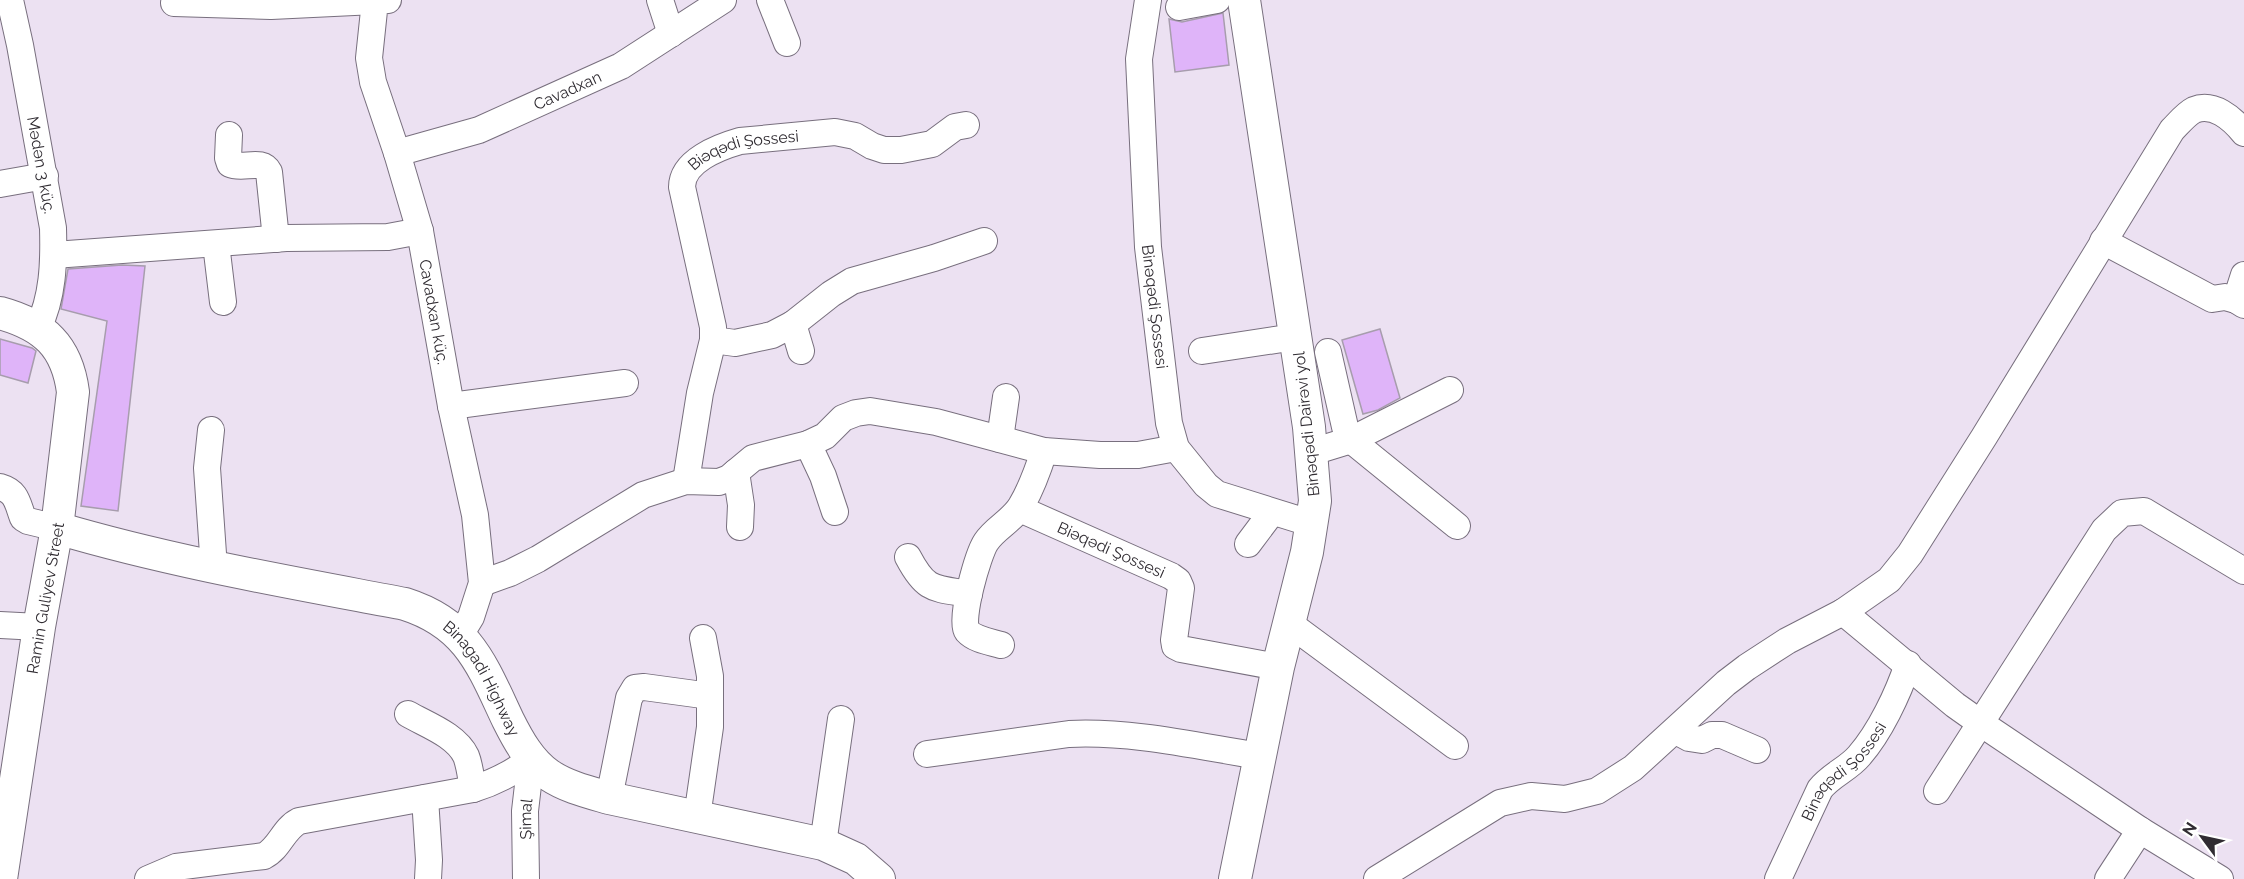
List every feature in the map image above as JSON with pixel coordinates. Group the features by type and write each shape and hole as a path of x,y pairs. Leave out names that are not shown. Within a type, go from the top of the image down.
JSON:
{"main road":[{"name":"Binəqədi Dairəvi yol","path":"1235,879 1278,667 1313,524 1315,501 1312,452 1296,337 1244,0"},
{"name":"Ramin Guliyev Street","path":"0,313 16,317 38,328 52,339 62,352 70,371 73,392 57,528 5,812 1,879"},
{"name":"Binagadi Highway","path":"57,528 111,544 214,568 405,604 431,614 460,635 480,663 514,732 531,759 548,774 566,784 609,798 824,844 856,859 879,879"}],"street":[{"path":"660,0 671,34"},
{"name":"Cavadxan","path":"397,153 479,130 621,66 723,0"},
{"path":"770,0 787,43"},
{"name":"Binəqədi Şossesi","path":"1148,0 1139,58 1148,247 1167,412 1176,448 1206,485 1217,494 1313,524"},
{"path":"1179,7 1217,0"},
{"name":"Mədən 3 küç.","path":"14,1 53,228 54,255 47,305 38,328"},
{"path":"174,3 271,6 381,1"},
{"name":"Cavadxan küç.","path":"381,1 369,58 370,66 378,100 397,153 420,231 451,406 475,515 482,583 471,617 460,635"},
{"path":"1377,879 1500,803 1531,796 1565,799 1597,791 1633,768 1726,683 1747,667 1787,641 1843,612 1889,580 1910,554 2172,130 2192,111 2208,107 2223,113 2244,132"},
{"name":"Biəqədi Şossesi","path":"686,481 700,393 713,340 713,327 682,187 682,180 690,166 726,145 740,141 835,132 855,136 884,150 901,150 932,144 955,127 966,125"},
{"path":"229,135 230,164 237,167 261,165 267,167 276,239"},
{"path":"0,184 45,176"},
{"path":"54,255 276,239 388,237 420,231"},
{"path":"713,340 735,343 772,335 793,324 831,294 852,281 984,241"},
{"path":"2103,241 2212,299 2226,297 2240,302 2244,275"},
{"path":"216,244 223,302"},
{"path":"793,324 801,351"},
{"path":"1202,351 1296,337"},
{"path":"1328,352 1345,427 1351,440 1457,526"},
{"path":"451,406 625,383"},
{"path":"1312,452 1351,440 1450,390"},
{"path":"999,439 1006,397"},
{"path":"482,583 510,573 538,559 643,495 686,481 719,482 729,478 753,458 808,444 825,436 843,418 856,413 870,411 936,422 1044,451 1138,455 1176,448"},
{"path":"211,430 207,468 214,568"},
{"path":"808,444 824,476 835,512"},
{"path":"1001,645 975,637 968,631 964,624 969,594 984,544 1020,509 1044,451"},
{"path":"736,472 741,505 740,527"},
{"path":"0,487 12,491 18,500 23,518 57,528"},
{"name":"Biəqədi Şossesi","path":"1020,509 1172,576 1178,581 1181,588 1175,646 1278,667"},
{"path":"1937,791 1979,722 2104,530 2122,513 2144,511 2244,571"},
{"path":"1248,544 1272,512"},
{"path":"908,557 919,577 930,586 969,594"},
{"path":"1843,612 1908,664 1954,705 2140,830 2220,879"},
{"path":"1290,624 1455,746"},
{"path":"0,625 39,627"},
{"path":"697,817 710,727 710,675 703,639"},
{"name":"Binəqədi Şossesi","path":"1778,879 1820,789 1826,781 1846,768 1865,748 1898,693 1908,664"},
{"path":"609,798 629,698 635,688 644,687 710,696"},
{"path":"408,714 446,735 458,745 466,756 473,789"},
{"path":"824,844 841,719"},
{"path":"1676,731 1689,738 1702,740 1712,735 1722,735 1757,750"},
{"path":"927,754 1069,734 1091,733 1121,734 1259,756"},
{"path":"148,879 176,867 264,856 274,851 291,825 299,821 473,789 513,773 531,759"},
{"name":"Şimal","path":"526,879 525,811 531,759"},
{"path":"425,798 428,879"},
{"path":"2108,879 2140,830"}],"building":[{"path":"1223,13 1229,65 1175,72 1169,19 1182,22"},
{"path":"122,265 145,266 118,511 81,506 107,321 61,309 68,269"},
{"path":"1380,329 1400,398 1378,410 1363,414 1342,340"},
{"path":"0,339 36,351 28,383 0,375"}]}
